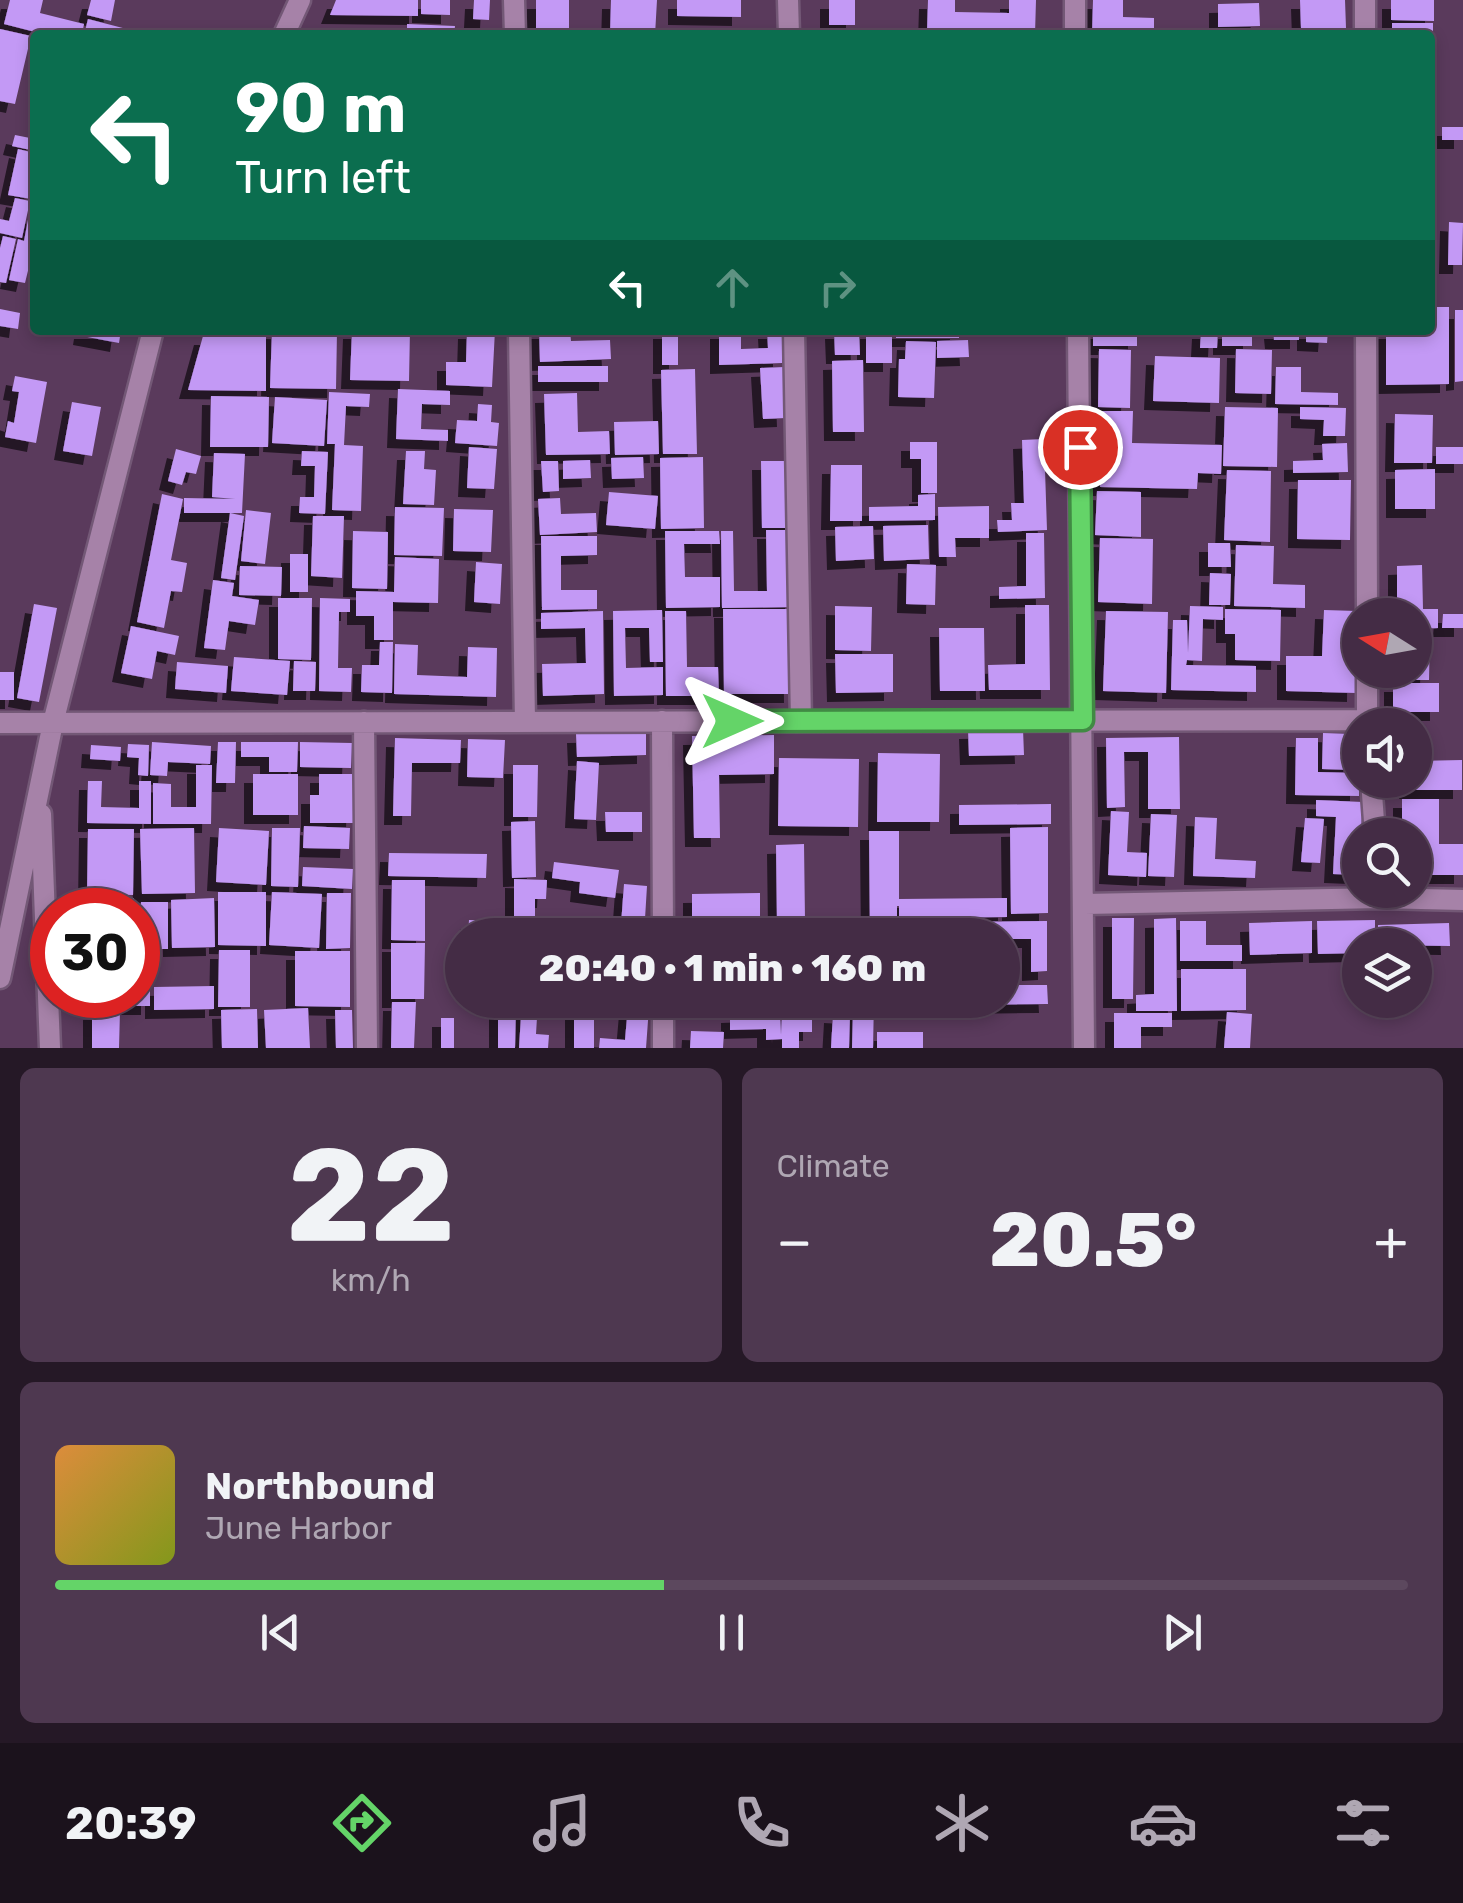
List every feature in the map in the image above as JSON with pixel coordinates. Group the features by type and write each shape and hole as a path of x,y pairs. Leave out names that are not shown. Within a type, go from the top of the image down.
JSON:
{"street":[{"path":"286,30 300,0"},
{"path":"514,0 515,30"},
{"path":"788,0 789,30"},
{"path":"1074,0 1075,30"},
{"path":"1364,0 1365,30"},
{"path":"0,978 53,723 152,335"},
{"path":"519,335 525,722"},
{"path":"794,335 801,721"},
{"path":"1078,335 1084,1048"},
{"path":"1366,335 1367,598"},
{"path":"364,722 367,1048"},
{"path":"662,722 663,918"},
{"path":"0,723 1342,722"},
{"path":"40,782 50,1048"},
{"path":"1085,904 1342,895"},
{"path":"1432,898 1463,900"},
{"path":"663,1018 664,1048"}],"building":[{"path":"10,0 43,0 40,13 84,24 83,30 30,31 4,24"},
{"path":"91,0 115,0 111,21 87,15"},
{"path":"336,0 418,0 418,16 330,15"},
{"path":"421,0 450,0 450,15 421,14"},
{"path":"474,0 490,0 489,20 473,19"},
{"path":"536,0 569,0 569,30 536,30"},
{"path":"611,0 657,0 655,30 610,30"},
{"path":"677,0 741,0 741,17 677,16"},
{"path":"829,0 855,0 855,25 829,25"},
{"path":"928,0 955,0 955,12 1009,13 1009,0 1036,0 1035,30 927,30"},
{"path":"1093,0 1123,0 1123,17 1154,18 1154,30 1092,30"},
{"path":"1300,0 1345,0 1346,28 1301,28"},
{"path":"1391,0 1434,0 1434,21 1391,20"},
{"path":"1259,3 1260,26 1218,27 1218,4"},
{"path":"88,19 131,30 85,30"},
{"path":"1392,23 1433,23 1433,30 1392,30"},
{"path":"407,24 455,26 455,30 407,30"},
{"path":"0,29 30,36 30,40 15,104 0,101"},
{"path":"1442,127 1463,127 1463,140 1442,140"},
{"path":"15,135 30,138 30,150 12,146"},
{"path":"18,149 30,152 30,199 8,195"},
{"path":"15,198 30,201 22,238 0,233 0,219 9,221"},
{"path":"30,209 30,262 25,283 9,280 18,239 24,241"},
{"path":"1449,222 1463,223 1462,265 1448,265"},
{"path":"3,236 16,239 6,283 0,282"},
{"path":"1435,307 1449,307 1449,384 1386,385 1386,335 1435,335"},
{"path":"0,309 20,313 18,329 0,326"},
{"path":"1455,310 1463,310 1463,381 1455,382"},
{"path":"82,335 120,335 119,343"},
{"path":"272,335 337,335 336,389 270,388"},
{"path":"352,335 410,335 409,381 350,380"},
{"path":"467,335 495,335 492,387 446,385 446,362 466,362"},
{"path":"539,335 570,335 571,341 610,340 611,359 540,362"},
{"path":"662,335 678,335 678,365 662,365"},
{"path":"719,335 741,335 741,349 768,348 767,335 782,335 782,363 719,365"},
{"path":"834,335 859,335 860,355 835,355"},
{"path":"866,335 892,335 892,363 866,363"},
{"path":"896,335 959,335 959,338"},
{"path":"1093,335 1137,335 1137,346 1093,346"},
{"path":"1201,335 1218,335 1217,348 1200,348"},
{"path":"1222,335 1252,335 1252,346 1222,346"},
{"path":"1274,335 1299,335 1299,340 1274,340"},
{"path":"1306,335 1328,335 1327,343 1306,342"},
{"path":"203,336 266,336 266,391 188,390"},
{"path":"968,340 969,357 937,358 937,341"},
{"path":"906,341 936,342 934,398 898,397 899,359 905,359"},
{"path":"1099,349 1131,350 1130,408 1098,407"},
{"path":"1236,349 1272,350 1271,394 1235,393"},
{"path":"1155,356 1220,358 1219,403 1153,401"},
{"path":"863,360 864,432 833,432 832,361"},
{"path":"538,366 608,366 608,382 538,382"},
{"path":"784,367 786,418 763,419 760,368"},
{"path":"1276,367 1301,367 1301,392 1338,393 1338,405 1275,404"},
{"path":"695,369 697,454 663,454 661,370"},
{"path":"15,376 47,382 36,443 5,437 8,421 14,423 19,392 12,391"},
{"path":"398,389 450,391 450,405 422,404 421,429 448,430 448,441 396,439"},
{"path":"329,392 370,394 369,407 346,406 344,445 363,446 361,511 332,510 335,444 327,444"},
{"path":"577,393 578,432 609,431 610,454 546,455 544,394"},
{"path":"211,396 269,397 268,447 210,447"},
{"path":"275,397 327,400 324,446 272,443"},
{"path":"72,402 101,407 92,456 63,451"},
{"path":"478,404 492,405 491,422 499,423 497,446 455,443 457,420 477,421"},
{"path":"1225,407 1278,408 1277,467 1223,466"},
{"path":"1300,407 1346,408 1345,436 1323,436 1324,420 1300,419"},
{"path":"1102,411 1133,411 1132,443 1222,445 1221,474 1198,473 1197,489 1100,487"},
{"path":"1395,414 1433,415 1432,463 1394,463"},
{"path":"658,421 659,454 615,455 614,422"},
{"path":"1044,439 1047,530 998,532 997,520 1012,520 1011,503 1024,503 1022,440"},
{"path":"910,442 937,442 937,493 921,493 921,459 910,459"},
{"path":"1347,443 1348,472 1293,473 1293,461 1323,460 1322,444"},
{"path":"469,447 497,449 494,489 467,488"},
{"path":"1436,447 1463,447 1463,464 1436,464"},
{"path":"176,449 201,456 196,474 186,472 182,485 168,481"},
{"path":"302,451 328,452 325,514 299,513 300,497 314,497 315,466 301,466"},
{"path":"406,451 425,451 424,469 436,470 434,505 403,504"},
{"path":"214,453 245,454 242,513 184,513 184,498 235,499 212,497"},
{"path":"643,457 644,478 612,479 611,458"},
{"path":"703,457 704,528 661,529 660,458"},
{"path":"590,460 591,478 563,479 563,461"},
{"path":"541,461 558,461 559,491 543,492"},
{"path":"761,461 794,461 794,528 762,528"},
{"path":"831,465 862,465 862,521 830,521"},
{"path":"1435,469 1435,509 1395,509 1395,470"},
{"path":"1227,470 1271,471 1270,542 1224,540"},
{"path":"1298,480 1351,480 1350,540 1297,539"},
{"path":"1097,491 1141,492 1141,537 1095,535"},
{"path":"609,492 658,496 655,529 606,525"},
{"path":"162,494 183,499 171,560 187,563 182,592 171,591 164,628 137,622"},
{"path":"935,494 935,520 869,521 869,507 918,506 918,495"},
{"path":"560,498 561,514 596,513 597,532 540,535 538,499"},
{"path":"989,506 989,538 955,538 956,557 939,557 938,507"},
{"path":"395,507 444,508 442,556 394,555"},
{"path":"454,509 493,510 491,552 453,551"},
{"path":"246,510 271,513 265,564 241,561"},
{"path":"230,513 244,516 235,580 221,578"},
{"path":"313,516 344,516 342,578 311,576"},
{"path":"928,525 929,559 884,561 883,526"},
{"path":"873,526 874,559 836,561 835,527"},
{"path":"766,530 794,530 794,607 722,608 721,531 733,531 734,591 767,591"},
{"path":"353,531 388,532 387,589 352,588"},
{"path":"665,531 719,531 720,544 684,544 685,577 720,577 720,607 666,608"},
{"path":"1026,533 1044,533 1045,598 999,599 999,587 1026,586"},
{"path":"541,536 597,536 597,555 561,556 561,590 597,590 597,609 542,610"},
{"path":"1100,538 1153,539 1152,604 1098,602"},
{"path":"1208,543 1230,543 1231,567 1208,567"},
{"path":"1236,545 1274,546 1273,584 1305,585 1305,608 1234,606"},
{"path":"290,554 308,554 308,592 290,592"},
{"path":"395,557 439,559 438,603 393,602 393,640 374,640 374,616 356,616 356,591 394,592"},
{"path":"476,562 502,564 500,604 474,602"},
{"path":"907,564 936,565 935,605 906,604"},
{"path":"1422,565 1423,598 1397,598 1397,566"},
{"path":"240,566 282,567 281,596 239,595"},
{"path":"1210,573 1231,574 1230,605 1209,605"},
{"path":"213,580 234,583 232,596 259,600 255,625 229,621 225,650 204,648"},
{"path":"278,598 312,598 311,660 278,659"},
{"path":"320,598 350,599 350,612 339,612 338,668 352,668 351,692 319,691"},
{"path":"34,604 57,608 39,702 17,698"},
{"path":"1025,605 1049,605 1050,690 989,690 988,665 1025,664"},
{"path":"835,606 872,607 871,651 835,650"},
{"path":"1190,606 1223,607 1223,620 1203,619 1202,661 1187,660 1186,665 1256,666 1256,692 1171,690 1173,620 1187,620 1188,653"},
{"path":"723,609 792,609 793,694 724,694"},
{"path":"1225,609 1281,610 1280,661 1235,660 1235,634 1225,634"},
{"path":"1432,609 1438,609 1438,628 1432,628"},
{"path":"662,610 663,662 650,662 649,628 625,628 626,668 663,667 663,695 614,696 613,611"},
{"path":"1324,610 1342,611 1342,688 1356,688 1356,693 1286,691 1286,656 1322,656"},
{"path":"603,611 604,694 543,696 542,664 586,663 585,628 541,629 541,613"},
{"path":"665,611 686,611 687,667 718,667 719,696 666,696"},
{"path":"1106,611 1168,612 1166,693 1103,691"},
{"path":"1443,614 1463,614 1463,628 1442,628"},
{"path":"131,626 179,636 175,655 157,651 152,679 121,673"},
{"path":"939,628 984,628 985,691 940,691"},
{"path":"380,642 393,642 392,693 361,692 362,665 379,665"},
{"path":"395,644 418,645 417,675 467,677 468,647 497,648 496,697 394,694"},
{"path":"835,654 893,654 893,692 836,693"},
{"path":"234,657 290,661 287,695 231,691"},
{"path":"294,661 316,662 315,691 293,691"},
{"path":"177,662 228,666 226,693 175,689"},
{"path":"0,672 14,672 14,700 0,700"},
{"path":"1432,683 1439,683 1439,712 1432,712 1432,708 1393,708 1393,688 1432,688"},
{"path":"1023,729 1024,755 969,756 968,730"},
{"path":"646,733 646,755 577,757 576,734"},
{"path":"1323,733 1342,734 1342,770 1322,769"},
{"path":"774,735 774,774 719,775 720,838 694,838 692,736"},
{"path":"1179,737 1180,809 1148,809 1148,752 1124,752 1125,807 1107,808 1106,738"},
{"path":"395,738 461,740 460,763 412,763 411,816 393,816"},
{"path":"1296,738 1318,738 1318,772 1342,773 1342,796 1295,795"},
{"path":"468,739 505,740 503,778 467,777"},
{"path":"152,742 211,746 210,764 168,762 167,776 150,775"},
{"path":"218,742 236,742 235,783 216,783"},
{"path":"241,742 298,742 297,772 269,772 269,757 241,757"},
{"path":"300,742 352,743 351,768 300,767"},
{"path":"128,744 149,745 148,776 138,775 139,758 127,757"},
{"path":"91,745 121,747 120,761 90,759"},
{"path":"878,753 940,754 939,822 877,822"},
{"path":"779,758 859,759 858,827 778,826"},
{"path":"1462,760 1462,790 1432,790 1432,761"},
{"path":"577,761 599,763 596,820 574,819"},
{"path":"196,765 212,765 211,824 153,824 153,783 171,784 171,807 196,807"},
{"path":"513,765 538,765 537,817 513,817"},
{"path":"253,774 298,774 298,815 253,815"},
{"path":"319,774 356,774 355,823 310,823 310,795 319,795"},
{"path":"88,781 102,781 101,807 139,808 139,781 151,781 151,824 87,823"},
{"path":"1402,799 1439,799 1439,844 1463,844 1463,875 1432,875 1432,818 1402,818"},
{"path":"1316,800 1363,802 1362,818 1342,818 1342,874 1333,874 1336,817 1316,816"},
{"path":"1051,804 1051,824 959,825 959,805"},
{"path":"1111,811 1129,812 1127,852 1147,853 1146,877 1108,875"},
{"path":"605,812 642,812 642,832 606,832"},
{"path":"1151,814 1177,815 1174,877 1148,876"},
{"path":"1195,817 1217,818 1215,859 1256,861 1255,878 1193,876"},
{"path":"1305,818 1324,819 1320,863 1301,862"},
{"path":"535,821 536,877 512,878 511,822"},
{"path":"304,826 350,828 349,849 303,848"},
{"path":"1048,827 1048,913 1011,914 1010,828"},
{"path":"194,828 195,893 160,894 160,888 142,888 140,829"},
{"path":"219,828 269,831 266,885 216,882"},
{"path":"272,828 300,828 298,887 271,886"},
{"path":"88,829 134,829 133,888 87,888"},
{"path":"869,831 899,831 899,899 1007,898 1007,917 899,918 897,906 897,918 870,918"},
{"path":"804,844 805,918 777,918 776,845"},
{"path":"389,853 487,854 486,878 388,876"},
{"path":"554,862 619,870 615,898 579,893 580,882 552,878"},
{"path":"303,867 353,869 352,889 302,886"},
{"path":"514,879 547,880 546,899 535,899 535,918 514,918"},
{"path":"392,880 425,880 425,941 391,940"},
{"path":"624,884 647,886 645,918 622,918"},
{"path":"218,892 266,892 266,946 218,945"},
{"path":"272,892 322,894 319,948 269,945"},
{"path":"327,893 351,893 350,948 326,949"},
{"path":"760,893 760,918 692,918 692,894"},
{"path":"214,898 215,947 172,948 171,900"},
{"path":"160,902 168,902 168,949 160,949"},
{"path":"1112,918 1134,918 1133,999 1112,999"},
{"path":"1176,918 1177,1011 1136,1011 1136,995 1154,994 1154,919"},
{"path":"1375,920 1375,928 1342,928 1342,953 1318,954 1317,921"},
{"path":"1020,921 1047,921 1047,971 1031,972 1031,939 1020,939"},
{"path":"1180,921 1206,921 1206,945 1242,945 1242,961 1180,961"},
{"path":"1312,921 1312,953 1250,955 1249,923"},
{"path":"1449,923 1450,946 1432,946 1432,928 1378,925"},
{"path":"391,943 425,943 424,999 391,999"},
{"path":"219,950 250,950 250,1007 218,1007"},
{"path":"295,951 350,951 350,1007 295,1006"},
{"path":"1181,969 1246,969 1246,1010 1181,1011"},
{"path":"1020,985 1047,985 1048,1004 1020,1004"},
{"path":"214,986 214,1009 160,1010 160,987"},
{"path":"392,1002 416,1002 414,1048 391,1048"},
{"path":"308,1008 310,1048 266,1048 264,1010"},
{"path":"257,1009 258,1048 222,1048 221,1010"},
{"path":"335,1010 352,1010 353,1048 336,1048"},
{"path":"1227,1012 1252,1014 1250,1048 1224,1048"},
{"path":"1114,1013 1172,1013 1172,1027 1141,1027 1141,1048 1114,1048"},
{"path":"92,1018 120,1018 119,1048 92,1048"},
{"path":"441,1018 454,1018 454,1048 441,1048"},
{"path":"498,1018 516,1018 515,1048 498,1048"},
{"path":"521,1018 537,1018 536,1034 549,1035 548,1048 519,1048"},
{"path":"574,1018 594,1018 594,1048 574,1048"},
{"path":"627,1018 648,1018 646,1048 599,1048 600,1038 625,1040"},
{"path":"730,1018 780,1018 781,1035 782,1018 812,1018 812,1032 799,1032 799,1048 782,1048 782,1039 766,1040 766,1029 730,1030"},
{"path":"833,1018 850,1018 849,1048 831,1048"},
{"path":"853,1018 874,1018 873,1048 852,1048"},
{"path":"691,1031 724,1032 723,1048 690,1048"},
{"path":"877,1032 923,1032 923,1048 877,1048"}],"route":[{"path":"732,721 1083,720 1080,447"}]}
